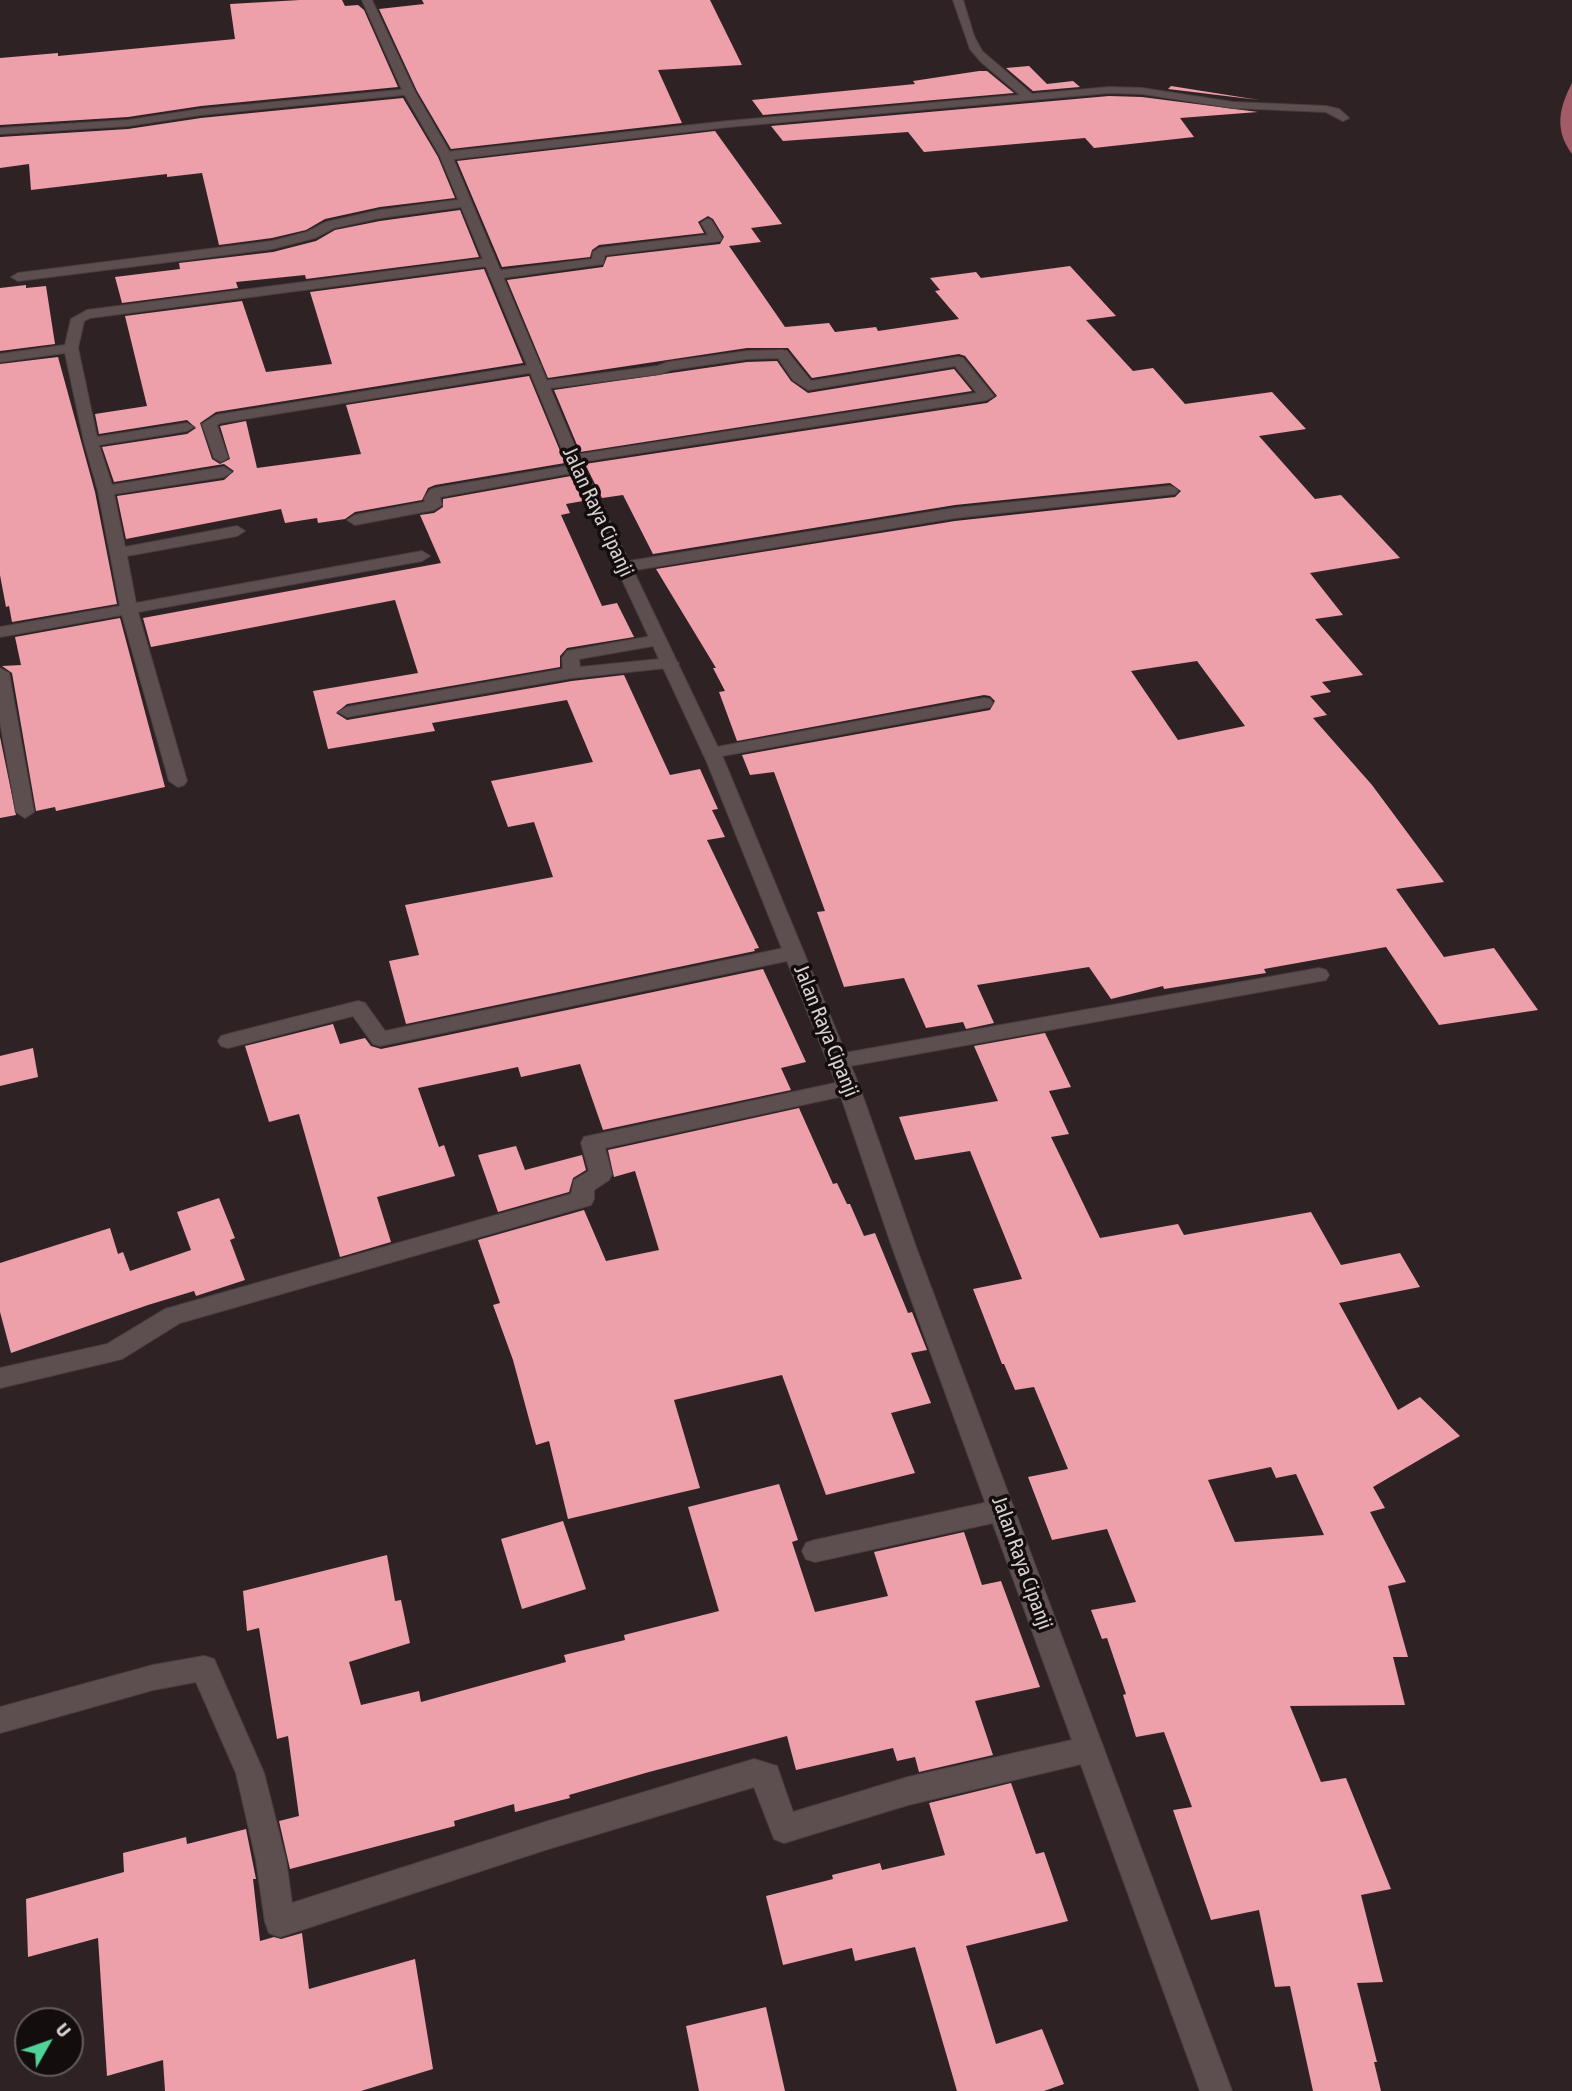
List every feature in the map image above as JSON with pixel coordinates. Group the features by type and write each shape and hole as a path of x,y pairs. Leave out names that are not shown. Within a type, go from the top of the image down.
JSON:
{"street":[{"name":"Jalan Raya Cipanji","path":"367,0 409,92 446,156 576,464 711,752 839,1061 904,1247 1216,2091"},
{"path":"958,0 965,16 966,32 975,50 1004,76 1017,83 1030,98"},
{"path":"446,156 728,124 1101,90 1132,90 1233,105 1326,109 1335,111 1343,118"},
{"path":"0,131 128,123 201,112 409,92"},
{"path":"18,277 272,245 311,235 330,225 380,214 465,203"},
{"path":"178,781 130,609 106,491 91,442 71,348 78,319 87,314 493,269 585,264 598,261 598,252 716,238 707,223"},
{"path":"0,358 71,348"},
{"path":"106,491 223,465 209,424 216,419 539,377 660,370 668,366 747,355 782,354 808,386 958,361 987,396 576,464 435,494 432,498 433,505 355,520"},
{"path":"91,442 187,427"},
{"path":"623,567 955,513 1170,491"},
{"path":"118,553 237,531"},
{"path":"0,632 422,556"},
{"path":"572,673 570,658 573,655 658,640"},
{"path":"347,712 572,673 670,663"},
{"path":"0,673 25,811"},
{"path":"711,752 816,736 984,703"},
{"path":"228,1041 358,1008 380,1039 794,953"},
{"path":"839,1061 1319,975"},
{"path":"0,1378 113,1352 173,1317 583,1199 582,1186 601,1174 592,1143 849,1088"},
{"path":"815,1551 1002,1510"},
{"path":"0,1720 38,1712 168,1672 204,1668 250,1773 271,1860 280,1922 545,1836 754,1773 767,1776 784,1829 908,1791 1090,1749"}],"shaded area":[{"path":"1572,83 1572,154 1566,145 1560,119"}],"building":[{"path":"342,0 345,6 358,5 364,10 398,87 201,106 128,117 0,125 0,58 58,53 58,56 235,39 230,4"},
{"path":"422,0 710,0 742,65 658,70 682,123 451,149 417,91 379,9 424,4"},
{"path":"1029,66 1047,84 1073,81 1080,87 1033,91 1006,68"},
{"path":"987,71 1014,93 763,115 752,100 915,84 913,81"},
{"path":"1171,86 1259,100 1168,89"},
{"path":"1109,96 1142,97 1258,112 1180,118 1194,137 1094,148 1085,138 924,152 908,132 783,141 771,126"},
{"path":"403,98 438,157 455,198 380,207 325,219 306,230 272,238 219,245 202,173 167,177 167,174 31,190 29,164 0,168 0,137 128,129 201,118"},
{"path":"715,131 782,224 751,228 761,242 729,246 785,327 829,323 835,332 876,327 878,331 959,319 935,291 940,290 930,278 976,272 981,278 1070,266 1116,316 1086,320 1133,371 1153,368 1185,404 1272,392 1306,429 1259,436 1315,499 1341,495 1400,558 1310,573 1343,615 1315,619 1363,675 1322,682 1331,692 1310,696 1327,715 1313,718 1372,785 1444,882 1396,889 1444,957 1494,948 1538,1010 1439,1025 1386,947 1264,969 1266,973 1164,989 1163,986 1111,999 1089,967 977,985 994,1023 966,1029 963,1022 926,1028 904,978 844,987 817,912 825,911 774,772 750,775 742,755 990,710 995,701 984,695 737,741 719,692 725,691 713,668 716,668 656,569 955,521 1175,497 1181,491 1170,483 955,505 653,554 623,495 602,498 585,464 987,403 997,396 965,356 959,354 812,378 788,348 747,348 548,378 507,280 603,267 607,257 720,244 724,237 713,219 708,216 698,222 704,233 599,245 592,250 590,257 502,267 457,161","holes":["1197,661 1245,726 1178,740 1131,671"]},
{"path":"460,210 479,257 306,279 305,275 236,282 238,288 122,303 115,277 180,269 179,263 273,252 316,241 335,230"},
{"path":"484,269 523,363 216,412 200,423 212,459 220,464 230,459 220,426 246,421 257,468 361,454 346,405 529,376 565,463 435,485 428,488 422,500 355,512 345,519 318,523 317,518 285,523 281,509 126,539 117,496 224,480 234,471 224,464 114,482 102,447 187,434 196,428 187,420 99,434 95,414 147,406 125,316 242,301 266,372 332,364 310,292"},
{"path":"26,285 26,288 46,286 55,344 0,351 0,288"},
{"path":"58,357 95,492 117,604 12,622 9,606 6,607 0,575 0,364"},
{"path":"777,361 791,381 808,393 954,369 972,391 580,452 554,390 747,362"},
{"path":"571,476 583,501 566,504 570,513 561,515 602,606 617,603 634,637 567,648 560,656 560,667 347,704 336,713 347,720 572,681 624,675 670,775 700,769 718,809 712,810 725,837 707,840 759,948 406,1024 389,961 419,955 405,905 553,877 534,822 508,827 491,781 593,762 567,700 432,723 435,731 328,749 313,691 418,673 395,600 151,647 143,618 441,563 420,515 434,513 443,507 443,499"},
{"path":"120,618 165,787 56,811 55,807 36,811 12,673 2,666 21,665 15,637"},
{"path":"0,737 16,815 0,818"},
{"path":"763,969 806,1062 781,1068 791,1090 603,1130 580,1064 521,1077 518,1067 418,1088 439,1147 444,1145 455,1176 377,1197 391,1242 340,1257 299,1114 269,1122 245,1046 333,1024 340,1044 365,1038 371,1046 381,1049"},
{"path":"1045,1033 1071,1087 1049,1091 1069,1134 1051,1137 1100,1238 1178,1224 1184,1235 1311,1212 1341,1265 1400,1253 1420,1287 1339,1303 1398,1410 1420,1397 1460,1436 1373,1487 1385,1508 1370,1512 1406,1582 1388,1586 1408,1657 1393,1657 1405,1705 1290,1706 1321,1782 1346,1778 1391,1889 1361,1895 1383,1982 1357,1983 1377,2062 1374,2062 1381,2091 1313,2091 1290,1986 1275,1987 1259,1910 1211,1920 1173,1810 1192,1807 1164,1732 1136,1737 1123,1695 1126,1694 1107,1638 1102,1639 1091,1610 1136,1602 1107,1529 1052,1540 1028,1477 1068,1469 1034,1387 1015,1390 973,1289 1022,1279 970,1151 915,1160 899,1117 998,1101 974,1046","holes":["1271,1467 1276,1478 1296,1474 1324,1535 1235,1542 1208,1480"]},
{"path":"33,1048 38,1077 0,1086 0,1056"},
{"path":"799,1108 833,1184 837,1183 847,1204 850,1204 864,1236 875,1233 908,1313 912,1312 927,1350 911,1353 931,1403 891,1413 915,1473 826,1495 782,1375 674,1400 700,1488 568,1519 549,1441 536,1445 513,1360 493,1305 500,1303 478,1240 584,1210 606,1261 659,1250 635,1171 614,1177 608,1150"},
{"path":"516,1146 525,1170 582,1155 586,1170 573,1178 569,1192 498,1212 478,1155"},
{"path":"219,1198 235,1238 230,1240 245,1280 196,1296 194,1291 148,1305 11,1353 0,1312 0,1263 110,1228 118,1254 123,1252 130,1271 191,1250 177,1212"},
{"path":"779,1484 798,1540 792,1542 815,1612 888,1596 874,1552 964,1532 982,1585 1001,1581 1040,1687 975,1701 993,1755 919,1772 915,1757 897,1761 893,1748 796,1770 787,1736 649,1772 569,1795 570,1798 515,1812 514,1804 454,1821 455,1826 290,1869 279,1821 299,1816 288,1736 277,1739 259,1628 247,1631 243,1591 387,1555 395,1601 401,1600 410,1643 349,1662 361,1705 419,1691 421,1702 566,1662 564,1655 625,1640 624,1635 719,1611 688,1507"},
{"path":"563,1521 586,1589 522,1609 501,1539"},
{"path":"1011,1783 1036,1854 1044,1852 1068,1921 966,1946 996,2044 1042,2029 1064,2084 1044,2091 957,2091 915,1947 855,1961 852,1948 783,1965 766,1896 833,1879 832,1875 880,1863 882,1870 945,1855 929,1803"},
{"path":"246,1829 256,1879 253,1879 260,1941 302,1933 309,1989 415,1959 433,2069 361,2091 165,2091 163,2060 107,2076 98,1938 28,1957 26,1899 124,1872 123,1853 186,1837 187,1844"},
{"path":"766,2007 785,2091 699,2091 686,2026"}]}
